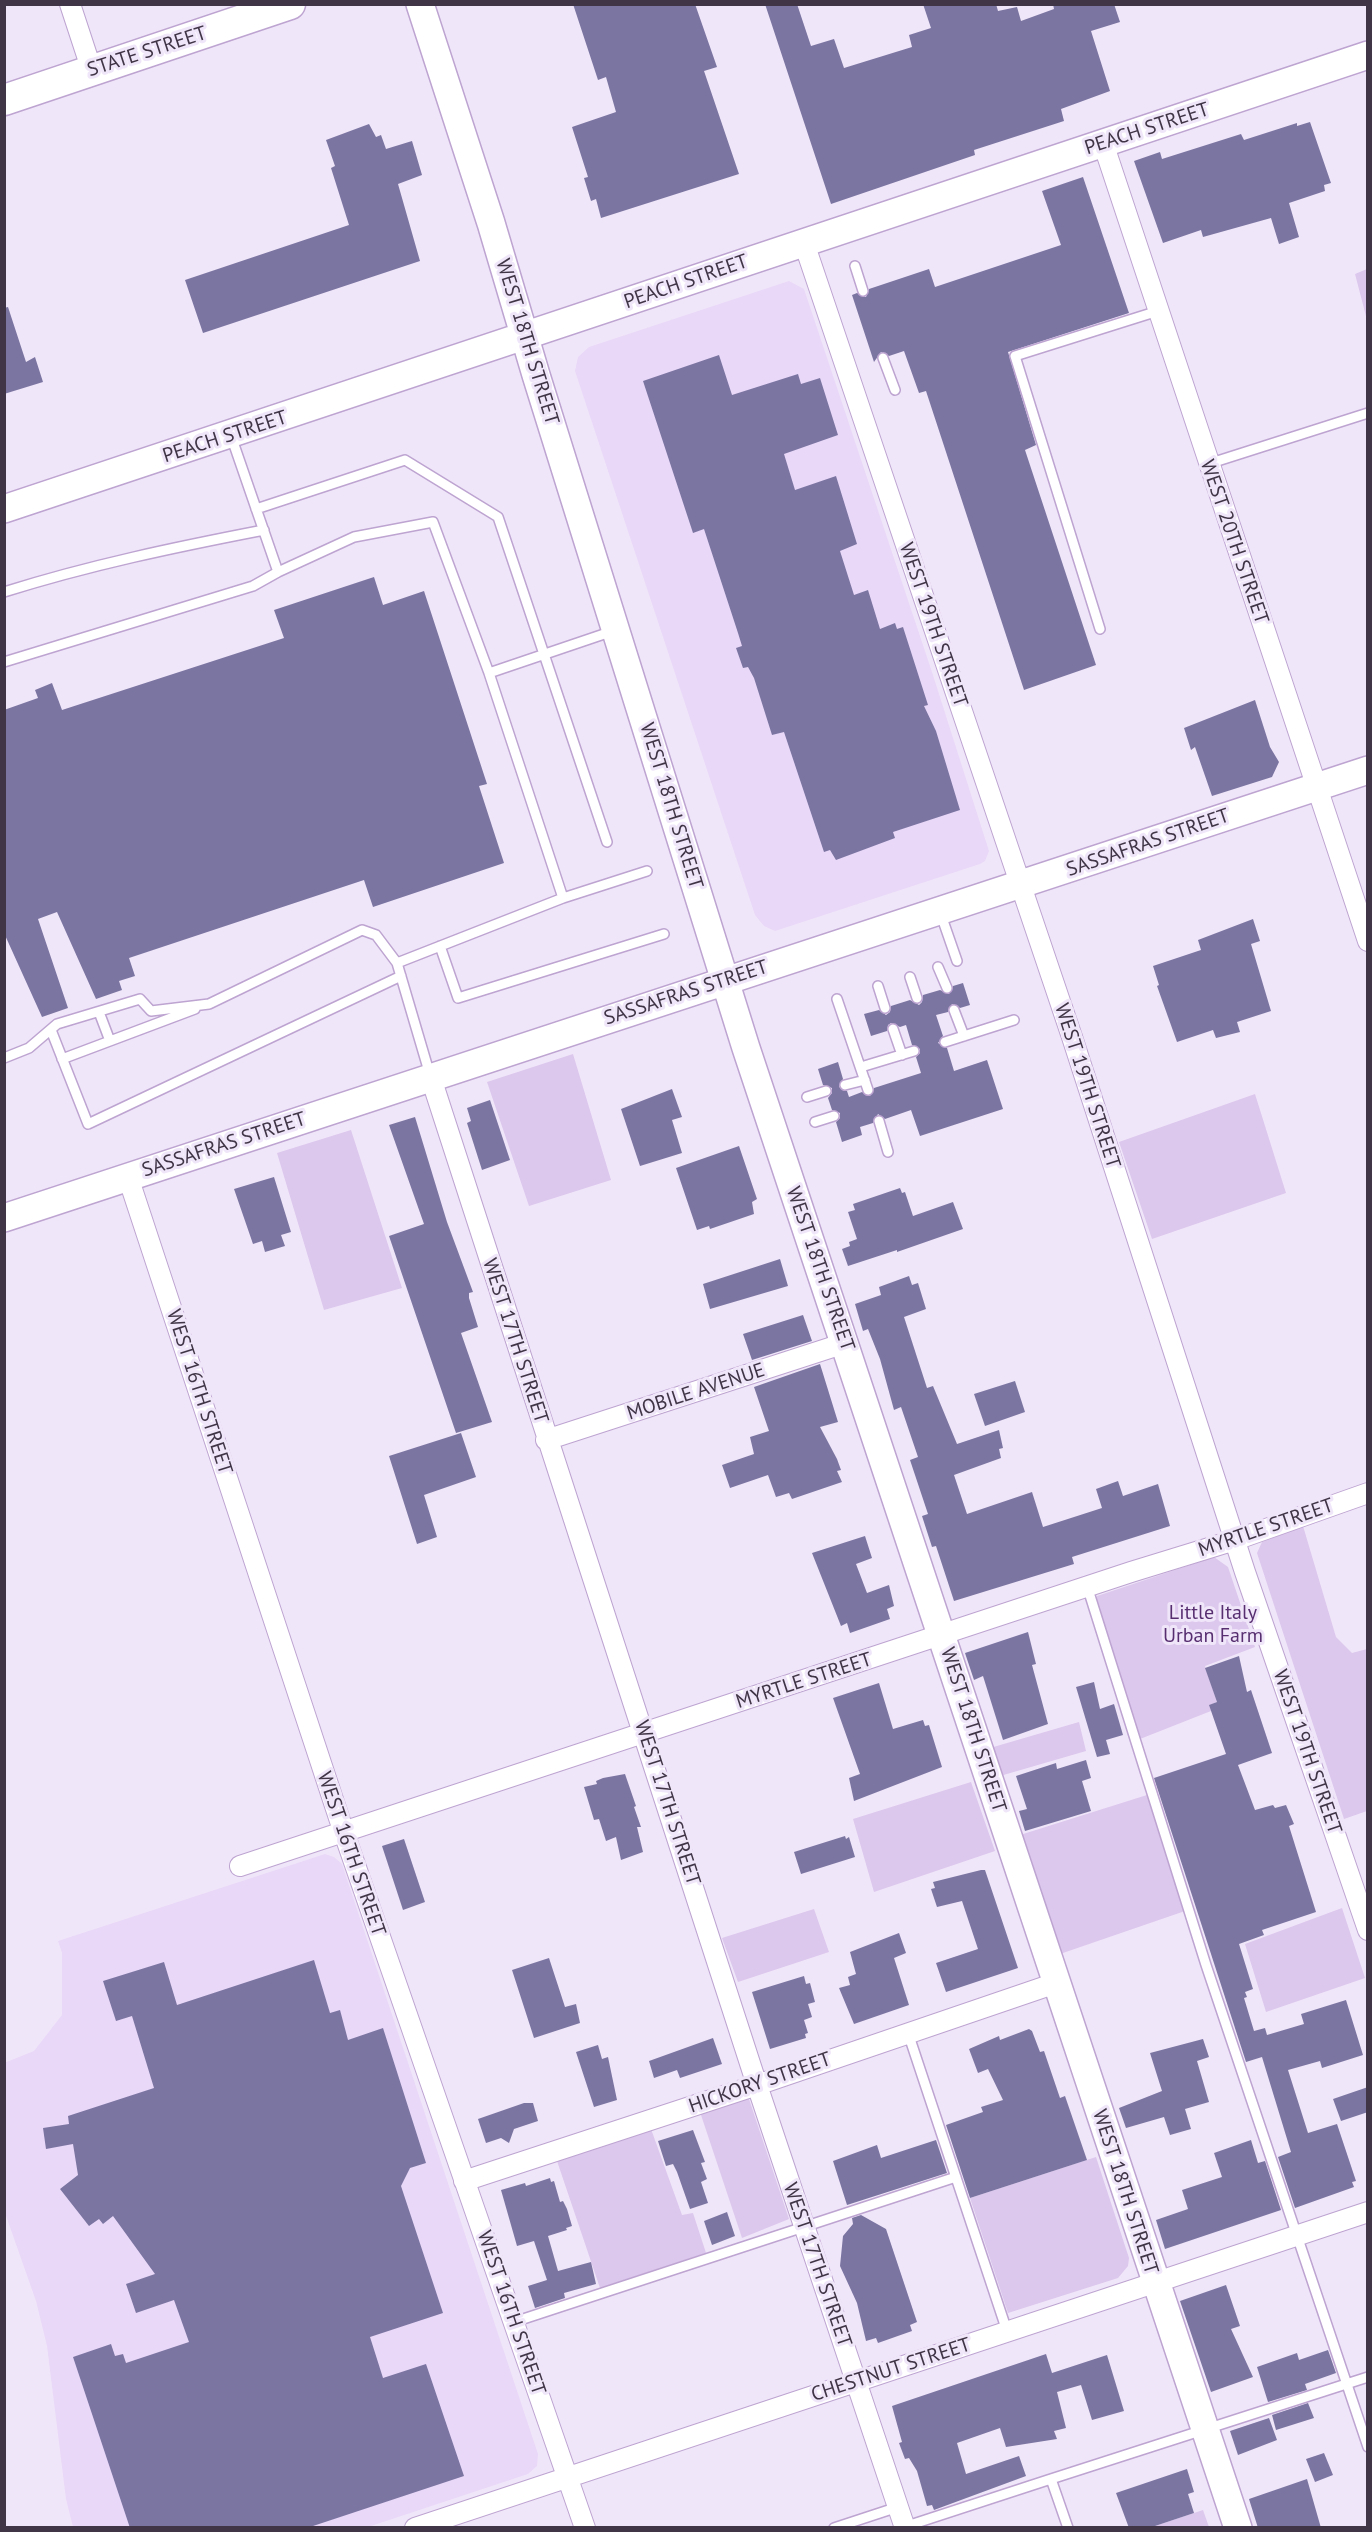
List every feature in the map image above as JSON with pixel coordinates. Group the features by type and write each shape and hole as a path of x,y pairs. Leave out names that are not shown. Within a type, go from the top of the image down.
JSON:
{"main road":[{"name":"STATE STREET","path":"4,100 290,4"},
{"name":"WEST 18TH STREET","path":"420,4 491,223 615,631 725,980 1238,2528"},
{"name":"PEACH STREET","path":"4,509 231,436 1368,55"},
{"name":"SASSAFRAS STREET","path":"4,1218 725,980 1021,886 1368,770"}],"street":[{"path":"70,4 92,70"},
{"name":"WEST 20TH STREET","path":"1103,143 1208,465 1368,941"},
{"name":"WEST 19TH STREET","path":"804,243 1021,886 1235,1540 1368,1929"},
{"name":"WEST 17TH STREET","path":"430,1078 546,1440 645,1733 757,2085 904,2527"},
{"name":"WEST 16TH STREET","path":"128,1177 344,1833 585,2528"},
{"name":"MOBILE AVENUE","path":"546,1440 845,1343"},
{"name":"MYRTLE STREET","path":"240,1866 1087,1586 1235,1540 1368,1493"},
{"name":"HICKORY STREET","path":"464,2181 757,2085 1056,1983"},
{"name":"CHESTNUT STREET","path":"415,2528 1368,2212"}],"lane":[{"path":"855,266 863,291"},
{"path":"1100,629 1015,356 1158,311"},
{"path":"883,358 895,390"},
{"path":"1208,465 1368,413"},
{"path":"231,436 278,572"},
{"path":"256,509 405,460 498,517 607,842"},
{"path":"4,662 253,586 354,537 433,522 489,674 563,898"},
{"path":"4,592 54,576 164,549 264,530"},
{"path":"489,674 615,631"},
{"path":"397,963 563,898 647,871"},
{"path":"940,911 957,961"},
{"path":"62,1059 208,1004 362,930 376,935 397,963 430,1078"},
{"path":"440,946 458,998 664,934"},
{"path":"938,967 947,988"},
{"path":"51,1030 88,1124 401,976"},
{"path":"910,977 917,998"},
{"path":"878,986 885,1008"},
{"path":"4,1058 29,1048 57,1024 140,999 151,1011 208,1004"},
{"path":"837,999 868,1090"},
{"path":"954,1010 964,1036"},
{"path":"99,1012 110,1041"},
{"path":"945,1042 1014,1020"},
{"path":"893,1029 902,1054"},
{"path":"861,1067 914,1051"},
{"path":"845,1085 865,1080"},
{"path":"807,1097 826,1091"},
{"path":"815,1122 834,1116"},
{"path":"879,1121 888,1152"},
{"path":"1087,1586 1206,1965 1368,2447"},
{"path":"908,2033 1007,2331"},
{"path":"514,2322 956,2177"},
{"path":"904,2527 1368,2377"},
{"path":"1051,2479 1068,2528"},
{"path":"834,2528 898,2507"}],"shaded area":[{"path":"789,281 804,289 932,672 989,851 985,861 980,864 775,931 764,926 755,915 575,371 578,357 589,347"},
{"path":"325,1854 334,1857 342,1864 538,2454 537,2466 528,2474 368,2527 73,2527 66,2499 47,2346 36,2301 5,2213 4,2063 34,2051 62,2015 62,1953 58,1941"}],"green space":[{"path":"1368,269 1367,320 1355,274"},
{"path":"573,1054 611,1180 529,1206 487,1082"},
{"path":"1255,1094 1286,1193 1152,1239 1119,1142"},
{"path":"351,1130 402,1288 324,1310 277,1153"},
{"path":"1303,1526 1336,1637 1352,1653 1367,1649 1367,1811 1344,1819 1257,1553 1262,1542"},
{"name":"Little Italy Urban Farm","path":"1214,1557 1228,1567 1255,1647 1205,1666 1217,1702 1210,1705 1211,1711 1140,1739 1097,1605 1097,1596"},
{"path":"1079,1722 1086,1751 1000,1776 990,1748"},
{"path":"971,1782 995,1851 874,1892 853,1819"},
{"path":"1147,1795 1185,1911 1060,1954 1020,1835"},
{"path":"1342,1908 1365,1978 1266,2012 1245,1944"},
{"path":"814,1909 829,1952 738,1982 722,1938"},
{"path":"748,2096 789,2219 742,2238 700,2112"},
{"path":"651,2129 682,2215 693,2213 706,2253 600,2288 557,2161"},
{"path":"1096,2157 1129,2258 1128,2266 1118,2278 1008,2313 970,2198"},
{"path":"1203,2510 1209,2527 1156,2528 1155,2526"}],"building":[{"path":"573,4 695,4 717,67 704,71 739,174 601,218 596,199 591,201 584,178 588,177 572,127 616,112 606,77 598,80"},
{"path":"765,4 797,4 811,46 834,39 844,68 912,47 909,35 931,28 923,4 996,4 998,11 1017,7 1021,21 1054,9 1053,4 1114,4 1120,22 1091,31 1110,91 1061,109 1064,121 974,150 975,155 831,204"},
{"path":"1310,122 1331,183 1324,185 1325,191 1289,203 1299,237 1279,244 1271,218 1203,237 1201,230 1163,243 1134,161 1160,152 1162,159 1241,134 1244,140 1297,123 1297,126"},
{"path":"369,124 376,137 381,135 386,149 412,141 422,175 398,184 420,261 203,333 185,280 349,225 331,168 335,166 326,140"},
{"path":"1083,177 1129,313 1008,352 1036,445 1025,450 1096,665 1024,690 926,391 919,393 904,351 889,356 881,352 874,362 852,295 857,293 866,297 869,289 929,269 935,287 1061,245 1042,191"},
{"path":"8,307 26,362 35,357 43,382 4,394 4,308"},
{"path":"719,355 732,395 798,374 801,384 820,378 838,435 784,454 795,490 836,476 857,544 840,551 854,595 868,590 880,629 895,623 897,629 903,627 928,705 924,706 936,731 960,810 893,832 895,838 836,860 830,850 824,852 784,732 772,735 754,678 748,667 743,668 736,648 742,646 704,529 693,533 643,381"},
{"path":"374,577 383,605 424,591 487,784 479,786 504,863 373,907 364,880 129,958 135,976 119,981 122,990 96,999 57,912 38,919 68,1008 42,1017 4,933 4,710 38,698 35,690 52,683 62,710 284,638 274,610"},
{"path":"1255,700 1270,747 1279,762 1272,777 1212,796 1195,747 1191,750 1184,728"},
{"path":"1253,919 1260,941 1251,944 1271,1011 1237,1022 1240,1032 1216,1038 1213,1030 1177,1042 1157,986 1159,985 1153,966 1201,950 1198,940"},
{"path":"963,983 970,1005 960,1008 952,1004 948,1012 936,1015 943,1036 938,1043 947,1048 954,1071 987,1060 1003,1109 920,1136 911,1110 885,1119 878,1114 873,1123 860,1127 862,1135 842,1142 836,1122 840,1118 840,1113 832,1110 828,1098 832,1093 832,1088 823,1085 818,1069 838,1062 843,1079 839,1087 847,1091 849,1097 862,1092 870,1096 874,1088 921,1073 916,1057 920,1049 912,1045 906,1025 900,1027 891,1023 887,1031 871,1036 864,1014 879,1010 886,1015 890,1012 891,1006 910,1000 919,1005 923,995 940,990 949,994 953,986"},
{"path":"672,1089 682,1117 672,1120 682,1153 640,1166 621,1109"},
{"path":"490,1100 510,1160 482,1170 467,1123 471,1121 467,1108"},
{"path":"415,1117 447,1222 473,1292 469,1293 469,1298 478,1327 461,1333 492,1422 456,1433 389,1236 424,1224 389,1125"},
{"path":"739,1146 757,1199 752,1202 754,1214 710,1229 709,1226 697,1230 676,1168"},
{"path":"274,1177 291,1232 281,1235 285,1246 265,1252 262,1241 253,1244 234,1189"},
{"path":"900,1188 902,1193 905,1192 913,1216 953,1202 963,1229 848,1266 842,1249 850,1246 849,1242 857,1239 848,1212 855,1210 853,1204"},
{"path":"780,1259 788,1286 710,1309 703,1284"},
{"path":"909,1276 912,1285 918,1283 926,1309 904,1317 927,1388 933,1386 957,1444 999,1430 1003,1448 999,1449 1001,1458 954,1475 967,1514 1032,1492 1043,1527 1102,1508 1096,1489 1118,1481 1123,1496 1158,1484 1170,1526 1072,1557 1074,1564 954,1601 936,1546 932,1547 922,1516 928,1514 910,1460 918,1457 901,1407 894,1410 880,1359 868,1329 863,1331 855,1304 881,1295 879,1287"},
{"path":"803,1315 812,1341 752,1360 743,1334"},
{"path":"820,1364 838,1422 820,1427 837,1459 841,1470 837,1471 842,1482 792,1499 789,1493 776,1497 768,1475 730,1488 722,1465 754,1454 750,1437 769,1431 754,1387"},
{"path":"1015,1381 1025,1412 985,1426 974,1394"},
{"path":"461,1433 476,1477 424,1495 437,1537 417,1544 389,1456"},
{"path":"865,1536 872,1558 856,1564 867,1593 889,1585 894,1606 887,1609 890,1619 850,1633 847,1623 841,1626 812,1553"},
{"path":"1028,1632 1036,1664 1032,1665 1048,1724 1003,1740 983,1676 974,1680 965,1653"},
{"path":"1239,1656 1247,1692 1251,1690 1272,1753 1238,1765 1255,1810 1273,1805 1275,1808 1286,1805 1294,1824 1289,1826 1316,1912 1262,1930 1264,1935 1239,1944 1253,1989 1245,1992 1247,1997 1244,1998 1254,2031 1265,2028 1267,2035 1304,2024 1301,2014 1346,2000 1363,2055 1322,2068 1320,2061 1288,2070 1308,2133 1337,2124 1356,2181 1352,2182 1354,2187 1295,2208 1278,2157 1291,2152 1262,2057 1246,2062 1154,1778 1226,1754 1209,1705 1217,1702 1205,1668"},
{"path":"1094,1682 1100,1709 1114,1704 1123,1735 1106,1740 1110,1754 1097,1757 1076,1687"},
{"path":"879,1683 893,1729 923,1720 925,1726 929,1725 942,1767 854,1801 849,1778 860,1774 833,1698"},
{"path":"1086,1760 1091,1778 1082,1781 1091,1811 1025,1831 1019,1811 1027,1809 1016,1776 1056,1763 1057,1769"},
{"path":"625,1774 641,1827 637,1827 643,1852 621,1860 616,1837 606,1841 599,1819 594,1820 584,1787 597,1784 596,1781 603,1778"},
{"path":"845,1836 846,1839 849,1837 855,1857 801,1874 794,1852"},
{"path":"404,1839 425,1902 403,1910 382,1846"},
{"path":"985,1870 1018,1968 946,1992 936,1963 978,1949 962,1901 937,1907 931,1889 935,1888 933,1882"},
{"path":"899,1933 906,1953 894,1958 909,2005 854,2024 839,1988 850,1985 848,1977 856,1974 850,1952"},
{"path":"549,1958 565,2007 576,2004 580,2023 534,2038 512,1970"},
{"path":"314,1960 330,2013 340,2010 348,2040 383,2028 426,2163 410,2168 401,2186 443,2313 370,2337 383,2378 426,2364 464,2476 307,2528 130,2528 73,2357 111,2344 115,2356 123,2354 126,2363 189,2342 174,2300 136,2313 126,2284 155,2274 113,2216 103,2224 99,2219 89,2226 60,2189 78,2175 73,2144 46,2149 43,2128 69,2124 68,2116 154,2088 132,2016 116,2021 103,1981 164,1962 177,2005"},
{"path":"804,1976 806,1984 810,1983 815,2002 808,2004 812,2017 804,2020 808,2033 805,2034 806,2038 770,2049 752,1992"},
{"path":"1029,2029 1032,2031 1040,2052 1044,2051 1060,2098 1065,2096 1087,2160 970,2198 946,2125 983,2112 981,2107 1003,2100 988,2069 978,2073 969,2049 999,2036 1000,2040"},
{"path":"713,2038 722,2064 680,2078 677,2070 654,2078 649,2061"},
{"path":"1203,2039 1209,2057 1197,2061 1209,2102 1185,2109 1191,2129 1170,2135 1164,2117 1126,2128 1119,2108 1162,2091 1150,2053"},
{"path":"598,2045 602,2059 608,2057 617,2100 594,2107 576,2052"},
{"path":"1368,2087 1368,2112 1341,2121 1333,2099"},
{"path":"524,2103 533,2103 538,2121 514,2129 509,2143 501,2138 486,2143 478,2119"},
{"path":"693,2130 705,2162 701,2163 707,2179 701,2182 708,2203 690,2209 677,2172 673,2164 666,2166 658,2141"},
{"path":"936,2140 947,2173 847,2205 833,2161 877,2145 881,2158"},
{"path":"1251,2140 1258,2163 1265,2161 1281,2210 1165,2249 1156,2220 1188,2209 1182,2190 1222,2177 1214,2153"},
{"path":"550,2178 551,2182 554,2181 560,2202 563,2201 567,2209 572,2226 548,2236 558,2271 591,2262 596,2284 564,2293 565,2298 535,2308 528,2286 547,2280 534,2241 517,2246 501,2190 525,2183 526,2186"},
{"path":"727,2212 735,2236 712,2245 704,2221"},
{"path":"861,2215 886,2229 917,2322 910,2325 912,2331 878,2343 876,2338 866,2341 857,2303 840,2266 843,2236 853,2224 852,2218"},
{"path":"1226,2285 1240,2326 1231,2329 1253,2377 1211,2392 1180,2301"},
{"path":"1328,2350 1336,2373 1305,2384 1307,2390 1268,2402 1257,2367 1297,2353 1299,2360"},
{"path":"1046,2354 1052,2373 1107,2355 1124,2411 1092,2420 1081,2385 1057,2392 1066,2428 1054,2431 1057,2439 1006,2447 1000,2428 957,2443 966,2474 1019,2456 1026,2476 934,2510 932,2505 927,2506 917,2471 909,2458 905,2459 899,2443 902,2442 892,2406"},
{"path":"1308,2403 1314,2418 1276,2430 1272,2415"},
{"path":"1269,2418 1277,2440 1238,2455 1230,2431"},
{"path":"1324,2453 1333,2475 1315,2482 1306,2459"},
{"path":"1187,2469 1194,2492 1188,2494 1194,2513 1149,2528 1129,2528 1116,2493"},
{"path":"1307,2479 1321,2528 1258,2528 1249,2499"}]}
